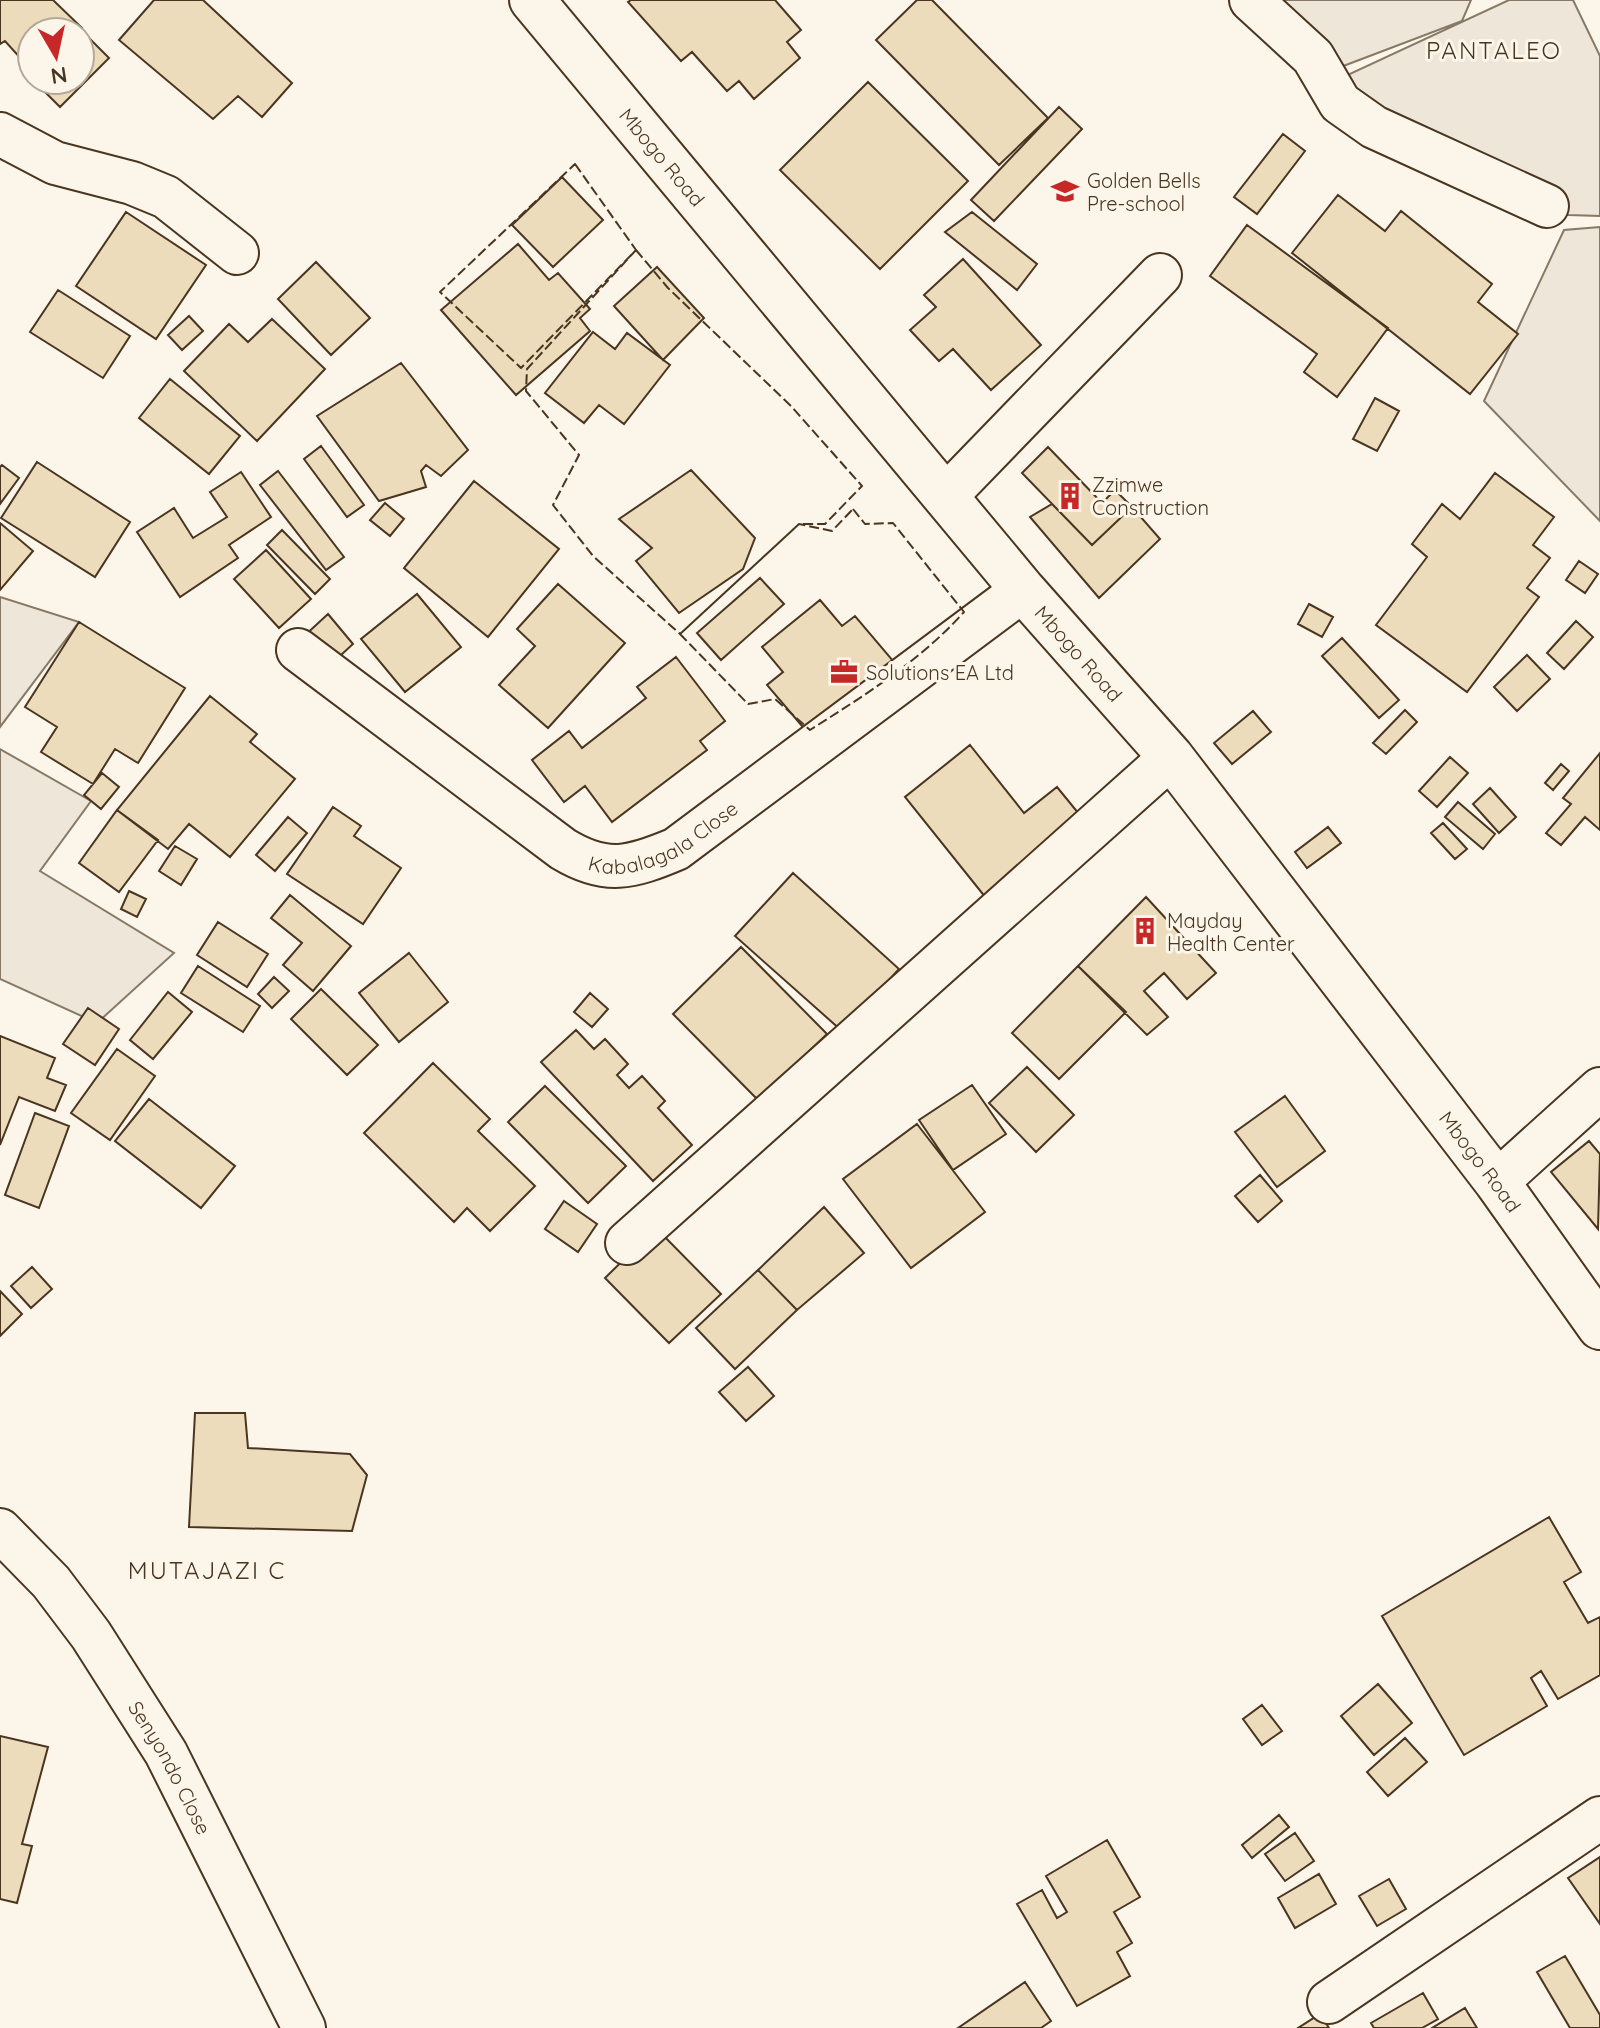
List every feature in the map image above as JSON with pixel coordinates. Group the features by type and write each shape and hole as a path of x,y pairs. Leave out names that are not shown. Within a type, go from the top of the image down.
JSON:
{"street":[{"name":"Mbogo Road","path":"532,0 1023,590 1171,757 1497,1182 1600,1327"},
{"path":"1251,0 1313,57 1340,103 1362,119 1547,206"},
{"path":"0,134 55,163 132,183 166,197 237,253"},
{"path":"945,497 1160,275"},
{"name":"Kabalagala Close","path":"298,650 563,849 590,865 629,865 676,849 1023,590"},
{"path":"627,1243 1171,757"},
{"path":"1497,1182 1600,1089"},
{"name":"Senyondo Close","path":"0,1530 51,1582 75,1614 166,1753 304,2028"},
{"path":"1329,2002 1600,1818"}],"shaded area":[{"path":"1260,0 1471,0 1462,21 1338,68"},
{"path":"1509,0 1573,0 1600,56 1600,216 1568,215 1345,102 1341,78"},
{"path":"1600,227 1600,521 1484,401 1564,230"},
{"path":"0,597 79,622 0,727"},
{"path":"0,749 91,801 40,871 174,953 97,1023 0,979"}],"building":[{"path":"0,0 53,0 70,16 16,16 16,53 5,41 0,44"},
{"path":"154,0 203,0 292,83 262,117 238,96 213,119 119,40"},
{"path":"775,0 801,30 787,42 800,58 754,99 739,81 727,91 692,52 681,61 628,2"},
{"path":"917,0 932,0 1048,118 999,165 876,40"},
{"path":"96,45 109,58 96,71"},
{"path":"868,82 968,181 880,269 780,170"},
{"path":"49,96 71,96 60,107"},
{"path":"1059,107 1082,129 994,221 971,200"},
{"path":"1283,134 1305,151 1257,214 1234,197"},
{"path":"562,177 603,220 553,267 512,225"},
{"path":"1338,195 1385,231 1401,211 1492,284 1478,302 1518,334 1470,394 1292,253"},
{"path":"126,212 206,265 156,339 76,286"},
{"path":"972,212 1037,264 1017,290 945,232"},
{"path":"1247,225 1388,328 1337,397 1304,372 1317,354 1210,276"},
{"path":"518,244 549,280 558,273 590,309 580,318 590,331 516,395 441,310"},
{"path":"963,259 1041,345 991,390 953,349 939,361 910,330 936,307 924,295"},
{"path":"316,262 370,318 331,355 278,299"},
{"path":"657,267 704,318 663,360 614,306"},
{"path":"58,290 130,336 103,378 30,332"},
{"path":"189,316 203,331 182,350 168,335"},
{"path":"272,319 325,369 257,441 184,371 229,324 248,342"},
{"path":"593,332 615,349 627,333 670,365 624,424 599,405 584,423 545,393"},
{"path":"401,363 468,450 441,476 426,465 421,471 426,487 379,501 317,416"},
{"path":"170,379 240,436 209,474 139,418"},
{"path":"1375,398 1399,411 1377,451 1353,439"},
{"path":"321,446 364,505 347,517 304,459"},
{"name":"Zzimwe Construction","path":"1048,447 1102,503 1115,490 1132,507 1092,545 1022,473"},
{"path":"37,462 130,522 95,577 1,518"},
{"path":"2,465 19,478 0,504 0,467"},
{"path":"691,470 755,538 743,569 679,613 636,561 652,548 619,519"},
{"path":"278,471 344,557 326,570 260,485"},
{"path":"241,472 271,517 229,545 238,558 180,597 137,532 174,508 193,538 227,517 210,492"},
{"path":"1495,473 1554,517 1533,545 1550,558 1527,588 1539,597 1467,692 1376,625 1427,557 1412,544 1442,504 1460,519"},
{"path":"474,481 559,549 488,637 404,568"},
{"path":"385,503 404,519 390,536 370,520"},
{"path":"1052,504 1092,545 1132,507 1160,539 1099,598 1030,517"},
{"path":"0,523 33,551 0,590"},
{"path":"282,530 330,579 315,594 267,545"},
{"path":"266,550 311,599 279,628 234,579"},
{"path":"1579,561 1598,574 1585,593 1566,580"},
{"path":"760,578 784,604 721,660 697,633"},
{"path":"558,584 625,643 548,728 499,685 535,646 517,629"},
{"path":"417,594 461,647 405,692 361,639"},
{"path":"820,600 842,626 855,616 894,662 808,733 767,685 783,672 762,647"},
{"path":"1309,604 1333,617 1322,637 1298,624"},
{"path":"328,614 353,644 328,667 302,638"},
{"path":"1576,621 1593,637 1564,669 1547,653"},
{"path":"79,622 185,688 138,763 115,749 93,784 41,752 57,727 25,707"},
{"path":"1342,638 1399,700 1379,718 1322,656"},
{"path":"1527,655 1550,679 1517,711 1494,687"},
{"path":"676,657 725,721 700,741 707,750 612,822 585,786 564,802 532,760 569,731 582,748 646,698 637,687"},
{"path":"210,696 257,734 250,742 295,779 230,857 189,824 168,849 117,810"},
{"path":"1405,710 1417,722 1386,754 1373,743"},
{"path":"1253,711 1271,732 1232,764 1214,743"},
{"path":"970,745 1024,813 1057,787 1084,820 986,898 905,797"},
{"path":"1600,753 1600,830 1585,817 1561,845 1546,833 1571,804 1563,798"},
{"path":"1450,757 1468,773 1437,807 1419,791"},
{"path":"1561,764 1569,771 1553,790 1545,783"},
{"path":"102,773 119,787 101,809 84,795"},
{"path":"1490,788 1516,817 1499,833 1473,804"},
{"path":"1458,802 1495,834 1483,849 1445,817"},
{"path":"333,807 361,826 354,836 401,868 363,924 287,874"},
{"path":"117,810 158,840 119,892 79,863"},
{"path":"288,817 307,833 275,871 256,855"},
{"path":"1443,823 1467,849 1455,859 1431,833"},
{"path":"1328,827 1341,843 1307,868 1295,852"},
{"path":"175,846 197,859 181,885 159,871"},
{"path":"793,873 899,969 842,1031 735,936"},
{"path":"129,891 146,899 137,917 121,909"},
{"path":"290,895 351,946 313,991 283,965 302,943 271,918"},
{"name":"Mayday Health Center","path":"1146,897 1216,973 1187,999 1164,973 1144,991 1168,1017 1147,1035 1078,966"},
{"path":"218,922 268,954 247,987 197,955"},
{"path":"741,947 827,1034 758,1100 673,1014"},
{"path":"409,953 448,1002 399,1042 359,993"},
{"path":"198,966 260,1006 243,1032 181,993"},
{"path":"1078,966 1126,1012 1059,1079 1012,1033"},
{"path":"274,977 289,991 272,1008 258,994"},
{"path":"321,989 378,1045 347,1075 291,1019"},
{"path":"168,992 192,1012 153,1059 130,1040"},
{"path":"590,993 608,1009 592,1027 574,1012"},
{"path":"88,1008 119,1029 95,1065 63,1044"},
{"path":"576,1030 594,1049 605,1039 628,1064 617,1075 629,1088 642,1076 665,1101 658,1108 692,1145 653,1181 541,1062"},
{"path":"0,1036 55,1058 47,1078 66,1085 55,1111 19,1097 0,1145"},
{"path":"117,1049 155,1076 110,1140 71,1113"},
{"path":"433,1063 490,1119 478,1131 535,1186 490,1231 467,1208 454,1222 364,1133"},
{"path":"1027,1067 1074,1115 1036,1152 989,1103"},
{"path":"972,1085 1006,1134 953,1170 919,1120"},
{"path":"545,1086 626,1166 588,1203 508,1122"},
{"path":"1285,1096 1325,1151 1277,1187 1235,1132"},
{"path":"149,1099 235,1166 201,1208 115,1141"},
{"path":"35,1113 69,1126 39,1208 5,1195"},
{"path":"917,1124 985,1212 911,1268 843,1179"},
{"path":"1589,1141 1600,1154 1598,1229 1551,1172"},
{"path":"1260,1175 1282,1201 1258,1222 1235,1196"},
{"path":"564,1201 597,1224 578,1252 545,1229"},
{"path":"824,1207 864,1253 797,1310 758,1270"},
{"path":"656,1228 721,1294 669,1343 605,1278"},
{"path":"32,1267 52,1289 31,1308 11,1286"},
{"path":"758,1270 797,1310 735,1369 696,1328"},
{"path":"0,1291 22,1314 0,1336"},
{"path":"748,1367 774,1396 746,1421 719,1392"},
{"path":"195,1413 245,1413 248,1448 350,1454 367,1475 352,1531 189,1527"},
{"path":"1549,1517 1581,1572 1564,1582 1588,1623 1600,1617 1600,1675 1558,1699 1541,1671 1531,1678 1547,1706 1464,1755 1382,1616"},
{"path":"1378,1684 1412,1723 1374,1755 1341,1716"},
{"path":"1262,1705 1282,1731 1262,1745 1243,1719"},
{"path":"0,1736 48,1747 22,1844 32,1846 17,1903 0,1899"},
{"path":"1405,1738 1427,1762 1388,1796 1367,1772"},
{"path":"1279,1815 1289,1827 1252,1858 1242,1845"},
{"path":"1295,1833 1314,1861 1285,1881 1265,1854"},
{"path":"1107,1840 1140,1897 1114,1912 1132,1943 1117,1952 1130,1976 1077,2006 1017,1904 1042,1890 1057,1918 1067,1912 1046,1876"},
{"path":"1600,1857 1600,1924 1568,1878"},
{"path":"1319,1874 1336,1904 1295,1928 1278,1898"},
{"path":"1389,1879 1406,1909 1377,1926 1359,1896"},
{"path":"1565,1956 1600,2015 1600,2028 1570,2028 1537,1972"},
{"path":"1025,1982 1051,2021 1041,2028 958,2028"},
{"path":"1423,1993 1438,2019 1422,2028 1374,2028 1371,2023"},
{"path":"1465,2008 1477,2028 1432,2028"},
{"path":"1320,2014 1329,2028 1298,2028"}],"fence":[{"path":"575,164 636,250 521,368 440,292 575,164"},
{"path":"636,250 668,288 791,406 862,486 825,524 799,524 680,634 593,556 553,505 579,455 526,391 527,369 636,250"},
{"path":"853,509 865,524 893,523 964,612 910,662 810,730 775,699 748,704 680,634 799,524 832,531 853,509"}],"place":[{"name":"Golden Bells Pre-school","path":"1065,191"},
{"name":"Zzimwe Construction","path":"1070,496"},
{"name":"Solutions EA Ltd","path":"844,672"},
{"name":"Mayday Health Center","path":"1145,931"}],"district":[{"name":"PANTALEO","path":"1494,50"},
{"name":"MUTAJAZI C","path":"207,1570"}]}
